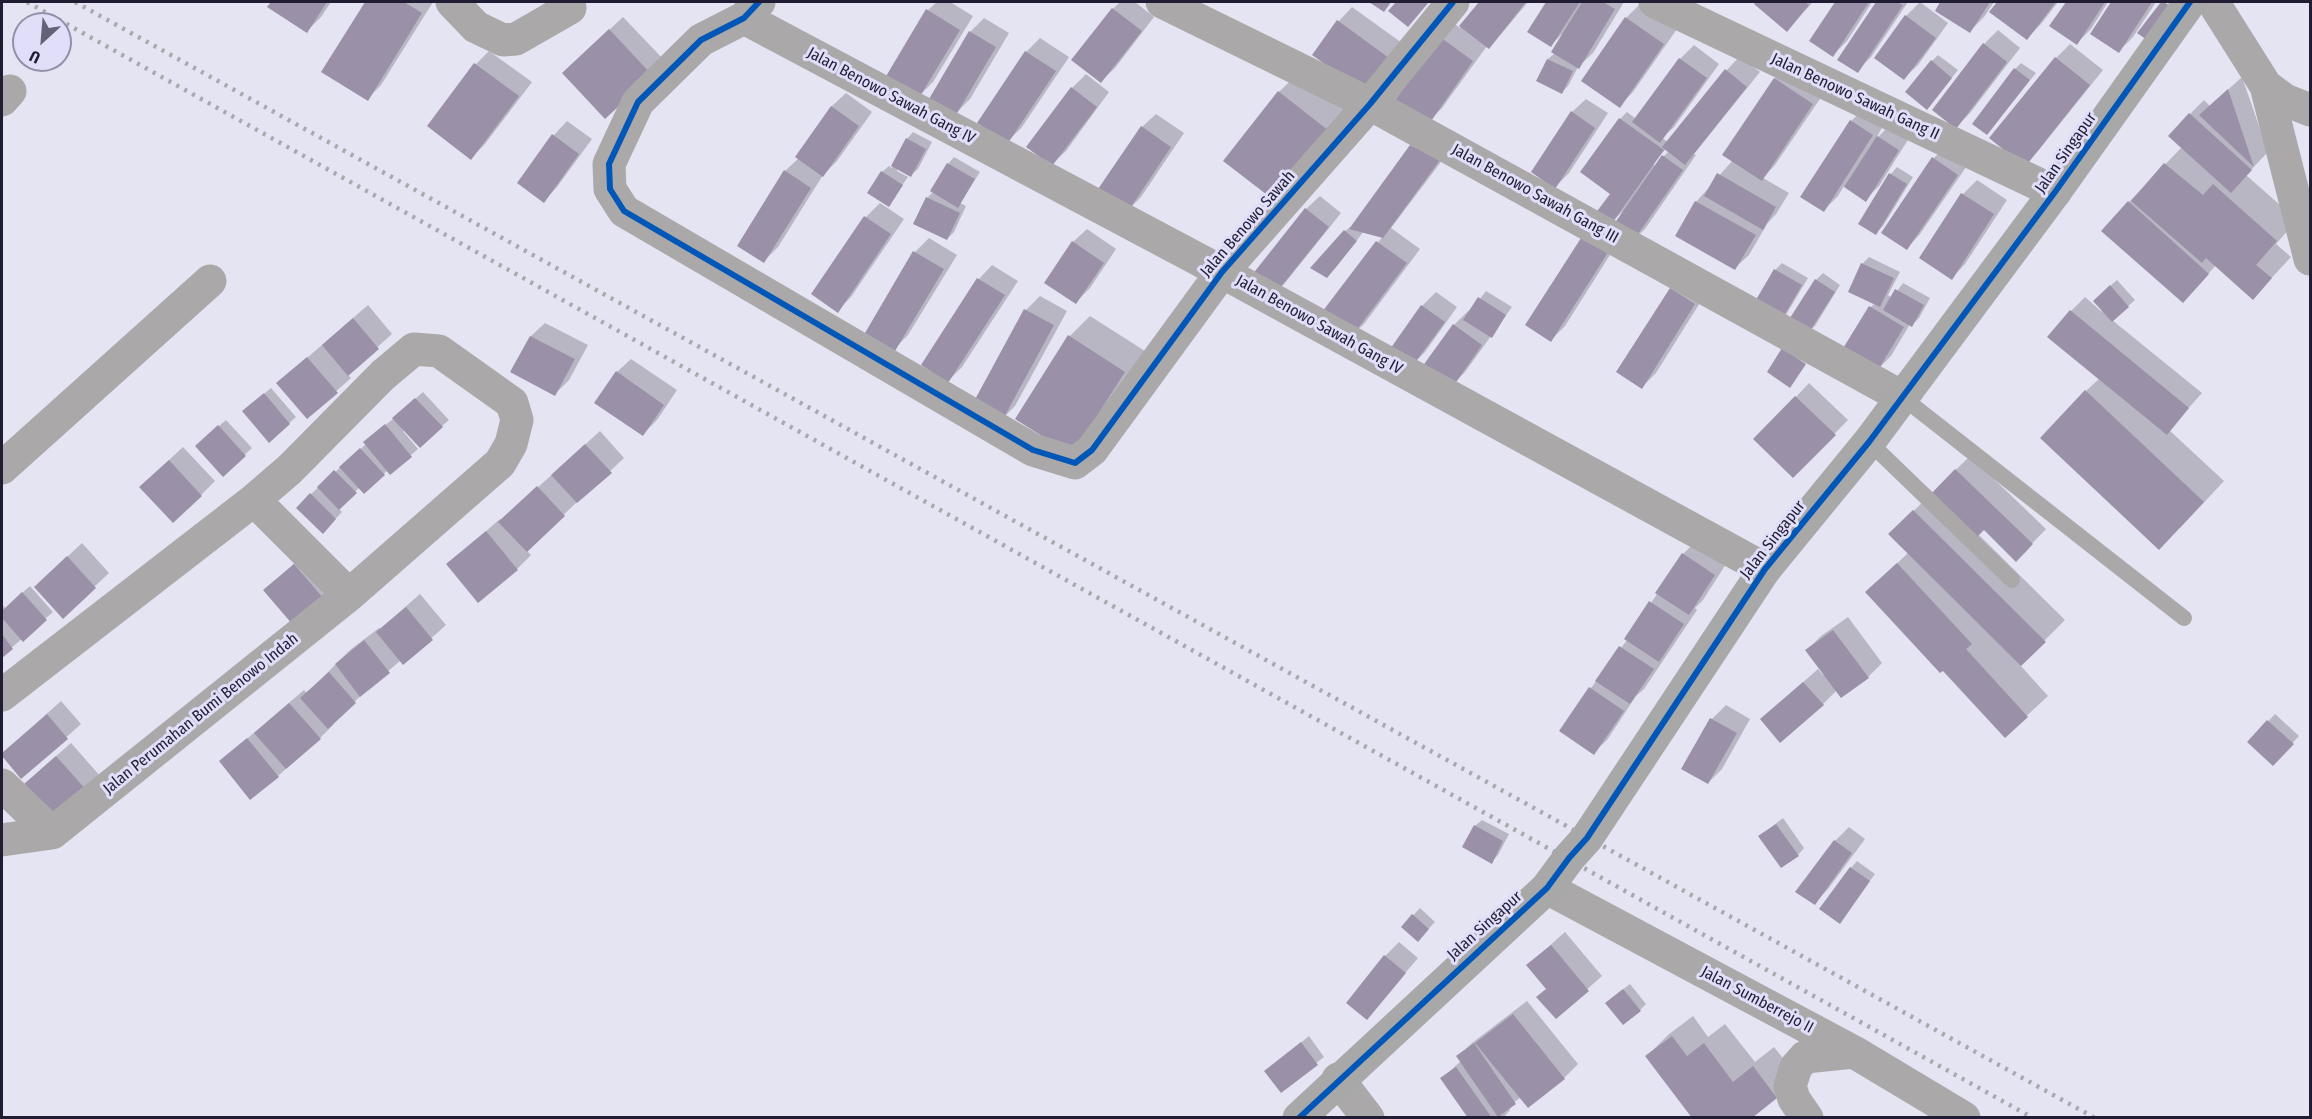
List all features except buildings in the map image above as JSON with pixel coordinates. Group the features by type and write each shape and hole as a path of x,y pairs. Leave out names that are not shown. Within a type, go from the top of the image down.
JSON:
{"street":[{"path":"452,2 476,27 503,40 516,39 570,8"},
{"name":"Jalan Benowo Sawah Gang III","path":"1162,2 1371,104 1902,397"},
{"name":"Jalan Benowo Sawah","path":"752,10 701,40 638,102 609,164 610,189 624,211 1033,450 1056,459 1075,462 1092,450 1222,272 1371,104 1453,2"},
{"name":"Jalan Benowo Sawah Gang II","path":"1655,2 2055,192"},
{"name":"Jalan Singapur","path":"1299,1118 1338,1079 1547,888 1587,838 1765,569 1869,442 2055,192 2190,2"},
{"path":"2213,2 2266,86 2306,225 2310,259"},
{"name":"Jalan Benowo Sawah Gang IV","path":"752,10 1222,272 1765,569"},
{"path":"2266,86 2285,100 2310,110"},
{"path":"2,468 210,281"},
{"name":"Jalan Perumahan Bumi Benowo Indah","path":"2,695 254,500 290,469 383,375 414,349 439,351 512,403 517,420 511,444 500,464 349,595 52,833"},
{"path":"254,500 349,595"},
{"path":"2,785 52,833"},
{"path":"2,840 52,833"},
{"name":"Jalan Sumberrejo II","path":"1547,888 1854,1052 1964,1118"},
{"path":"1807,1118 1794,1099 1790,1086 1796,1067 1805,1057 1854,1052"},
{"path":"1338,1079 1368,1118"}],"lane":[{"path":"1902,397 2184,618"},
{"path":"1869,442 2012,580"}],"railway":[{"path":"27,2 2033,1118"},
{"path":"75,2 2095,1118"}],"cycle path":[{"path":"759,2 744,18 701,40 638,102 609,164 610,189 624,211 1033,450 1075,463 1092,450 1222,272 1370,104 1453,2"},
{"path":"1299,1118 1547,888 1587,838 1765,569 1869,442 2055,192 2190,2"}]}
